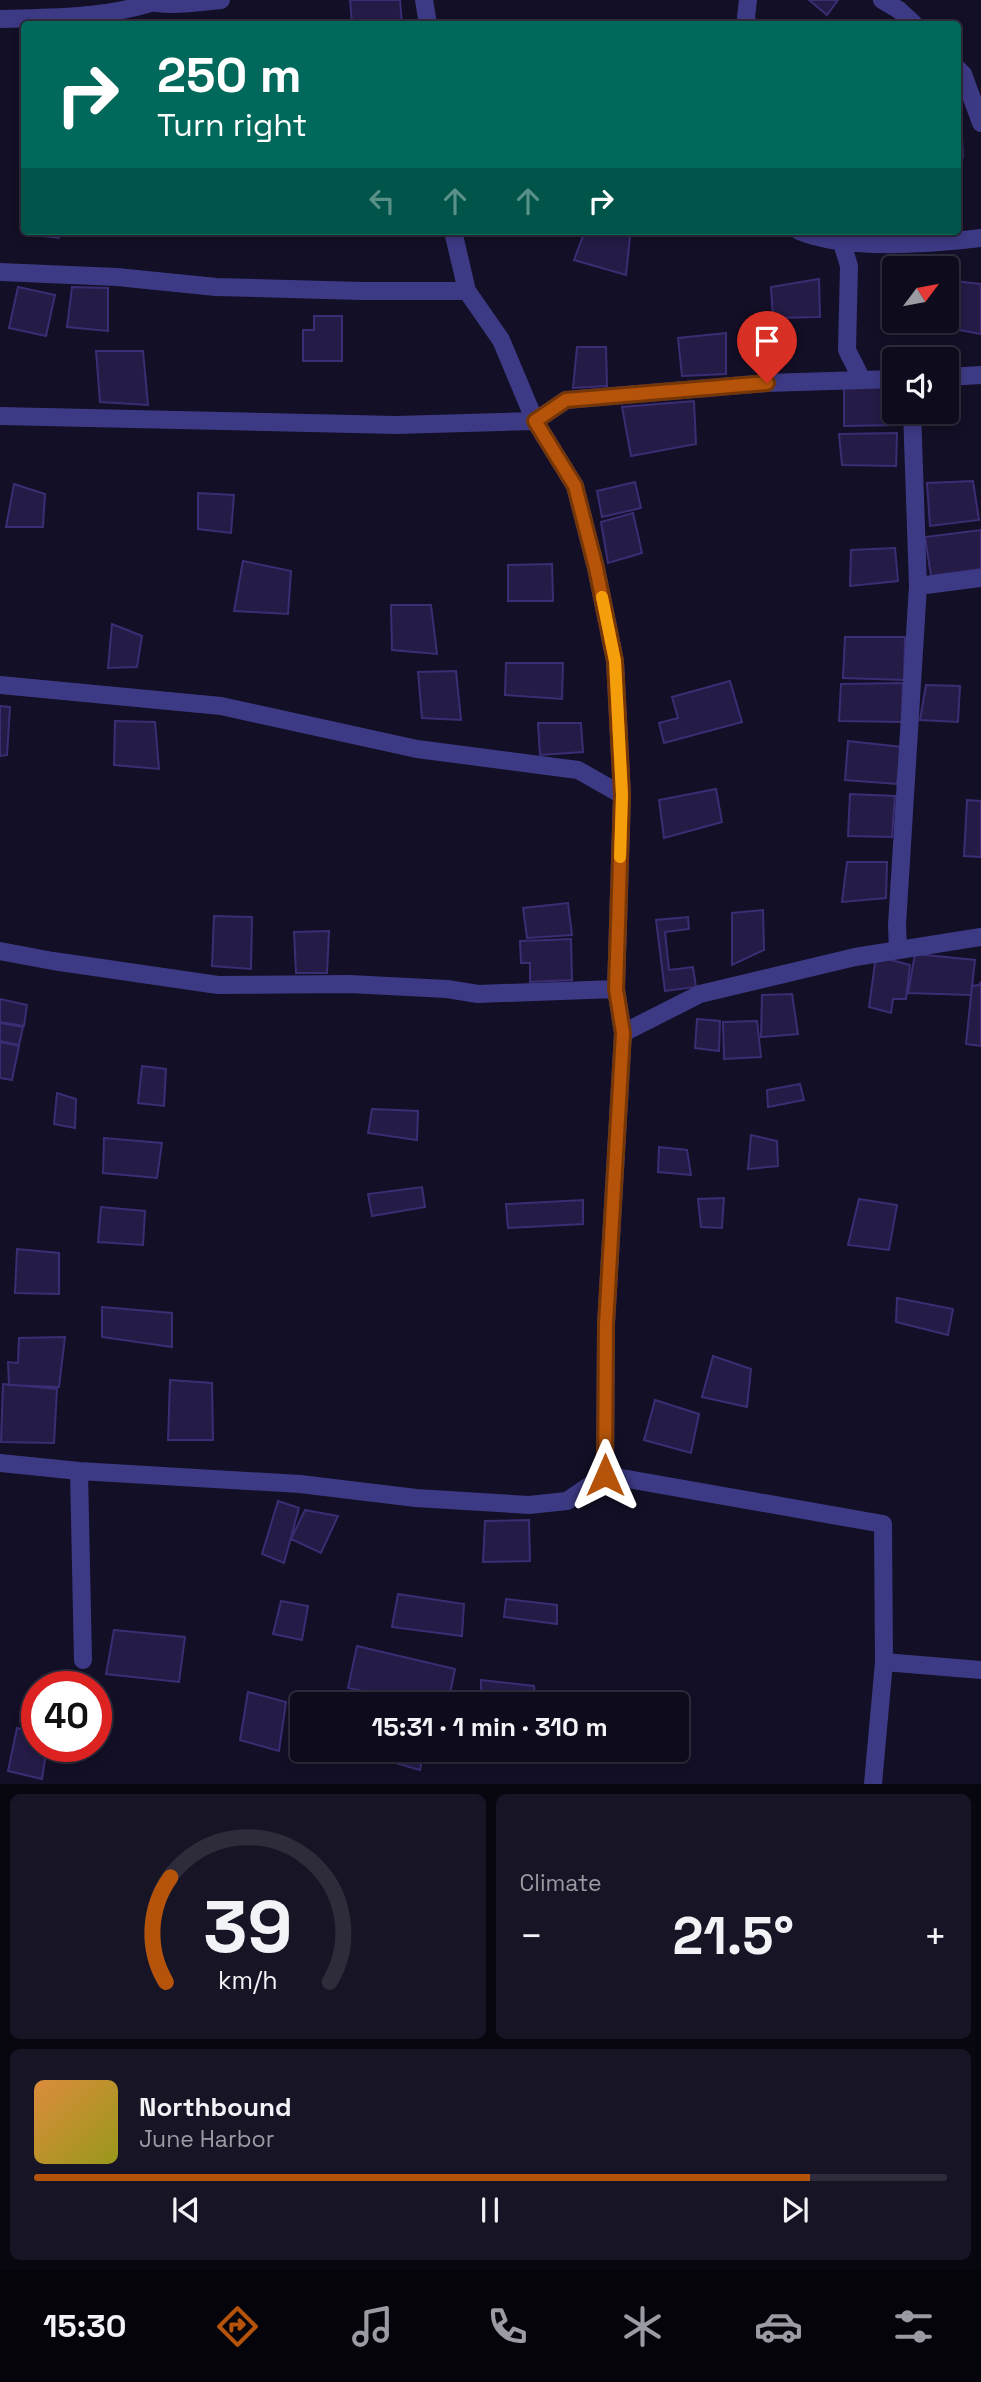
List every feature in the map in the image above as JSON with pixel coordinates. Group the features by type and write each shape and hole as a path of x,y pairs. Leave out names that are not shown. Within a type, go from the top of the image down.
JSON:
{"street":[{"path":"0,19 80,16 132,9 146,1 191,3 221,0"},
{"path":"424,0 428,21"},
{"path":"747,21 748,0"},
{"path":"882,0 911,21"},
{"path":"961,72 981,123"},
{"path":"454,235 467,291 501,341 535,421 575,486 596,568 615,661 622,795 616,989 623,1033 606,1324 605,1475"},
{"path":"813,235 842,243 946,242 981,238"},
{"path":"842,243 849,266 847,350 862,380"},
{"path":"0,272 117,278 216,287 467,291"},
{"path":"959,376 981,375"},
{"path":"0,416 396,425 535,421 566,400 767,383 882,379"},
{"path":"898,950 918,586 912,424"},
{"path":"918,586 981,578"},
{"path":"0,685 221,706 417,749 578,770 622,795"},
{"path":"623,1033 700,994 855,957 981,937"},
{"path":"0,951 218,985 349,984 447,989 478,994 616,989"},
{"path":"0,1463 79,1471 300,1484 416,1498 529,1505 566,1501 605,1475 883,1524 884,1662 873,1783"},
{"path":"79,1471 83,1660"},
{"path":"884,1662 981,1670"}],"building":[{"path":"350,0 400,0 402,21 352,21"},
{"path":"809,0 838,0 827,15"},
{"path":"961,118 963,157 961,157"},
{"path":"34,235 59,235 59,238"},
{"path":"583,235 630,237 626,275 574,260"},
{"path":"819,279 820,317 773,318 771,287"},
{"path":"959,281 981,284 981,334 959,330"},
{"path":"18,287 55,295 46,336 9,328"},
{"path":"72,287 108,288 108,331 67,327"},
{"path":"314,316 342,316 342,361 303,361 303,330 314,330"},
{"path":"726,333 726,374 682,376 678,338"},
{"path":"577,347 606,347 607,386 573,388"},
{"path":"96,351 143,351 148,405 100,402"},
{"path":"844,384 882,384 882,424 902,425 844,426"},
{"path":"694,401 696,444 631,456 622,407"},
{"path":"897,433 896,466 842,465 839,434"},
{"path":"973,481 979,520 930,526 927,483"},
{"path":"635,482 641,508 602,517 597,491"},
{"path":"14,484 45,494 43,527 6,527"},
{"path":"198,493 234,495 231,533 198,529"},
{"path":"633,513 642,553 608,563 601,522"},
{"path":"981,530 981,569 931,576 925,537"},
{"path":"895,548 898,581 850,586 851,550"},
{"path":"243,561 291,571 288,614 234,611"},
{"path":"552,564 553,601 508,601 508,565"},
{"path":"391,605 431,605 437,654 392,650"},
{"path":"112,624 142,636 137,667 108,668"},
{"path":"845,637 905,637 904,680 843,678"},
{"path":"506,663 563,663 562,699 505,695"},
{"path":"456,671 461,720 422,718 418,672"},
{"path":"730,681 742,722 664,743 659,723 678,718 672,697"},
{"path":"903,683 902,722 839,721 841,684"},
{"path":"926,685 960,686 958,722 920,720"},
{"path":"0,706 10,707 7,755 0,756"},
{"path":"115,721 155,722 159,769 114,765"},
{"path":"538,723 581,723 583,752 540,755"},
{"path":"848,741 902,747 897,784 845,780"},
{"path":"716,789 722,822 664,838 659,800"},
{"path":"850,794 895,796 892,837 848,836"},
{"path":"967,800 981,801 981,857 964,856"},
{"path":"847,862 887,862 886,898 842,902"},
{"path":"568,903 572,935 527,938 523,908"},
{"path":"763,910 764,950 732,965 732,913"},
{"path":"214,916 252,917 251,969 212,966"},
{"path":"688,917 689,929 665,932 669,970 693,967 696,987 665,991 656,920"},
{"path":"329,931 327,973 296,973 294,932"},
{"path":"571,939 572,980 530,982 530,963 521,963 520,941"},
{"path":"915,954 975,960 971,995 908,993"},
{"path":"876,956 910,965 906,999 893,999 891,1013 869,1007"},
{"path":"981,982 981,1046 966,1044 972,986"},
{"path":"792,994 798,1034 761,1037 762,995"},
{"path":"0,999 27,1005 24,1026 0,1022"},
{"path":"697,1019 720,1021 719,1051 695,1048"},
{"path":"757,1021 761,1057 724,1059 723,1022"},
{"path":"0,1023 23,1027 19,1045 0,1041"},
{"path":"0,1042 19,1046 12,1080 0,1078"},
{"path":"142,1066 166,1069 164,1106 138,1103"},
{"path":"800,1084 804,1100 768,1107 767,1090"},
{"path":"57,1093 76,1099 75,1128 54,1124"},
{"path":"372,1109 418,1111 417,1140 368,1133"},
{"path":"751,1135 777,1141 778,1166 748,1169"},
{"path":"104,1138 162,1143 157,1178 103,1173"},
{"path":"659,1147 687,1150 691,1175 658,1172"},
{"path":"422,1187 425,1207 372,1216 368,1194"},
{"path":"724,1198 722,1228 701,1227 698,1199"},
{"path":"859,1199 897,1205 889,1250 848,1245"},
{"path":"583,1200 583,1224 508,1228 506,1204"},
{"path":"101,1207 145,1211 143,1245 98,1242"},
{"path":"17,1249 59,1253 59,1294 15,1293"},
{"path":"897,1298 953,1309 948,1335 896,1322"},
{"path":"102,1307 172,1313 172,1347 102,1337"},
{"path":"65,1337 59,1387 9,1385 8,1362 18,1363 19,1338"},
{"path":"713,1356 751,1369 747,1407 702,1397"},
{"path":"170,1380 212,1383 213,1440 168,1440"},
{"path":"3,1384 57,1389 54,1443 1,1442"},
{"path":"655,1400 699,1414 691,1453 644,1440"},
{"path":"278,1501 299,1508 284,1563 262,1554"},
{"path":"305,1510 338,1516 321,1553 291,1539"},
{"path":"529,1520 530,1561 483,1562 485,1521"},
{"path":"398,1594 464,1604 462,1636 392,1627"},
{"path":"506,1599 557,1605 557,1624 504,1617"},
{"path":"281,1601 308,1606 302,1640 273,1634"},
{"path":"114,1630 185,1637 179,1682 112,1675 112,1671 107,1671"},
{"path":"357,1646 455,1669 450,1692 368,1692 348,1688"},
{"path":"481,1680 534,1686 535,1692 481,1692"},
{"path":"248,1692 286,1702 279,1751 240,1740"},
{"path":"17,1728 21,1729 21,1762 45,1762 42,1779 8,1771"},
{"path":"392,1762 422,1762 420,1770"}],"slow traffic":[{"path":"602,597 615,661 622,795 620,857"}],"route":[{"path":"605,1475 606,1324 623,1033 616,989 622,795 615,661 596,568 575,486 535,421 566,400 767,383"}]}
